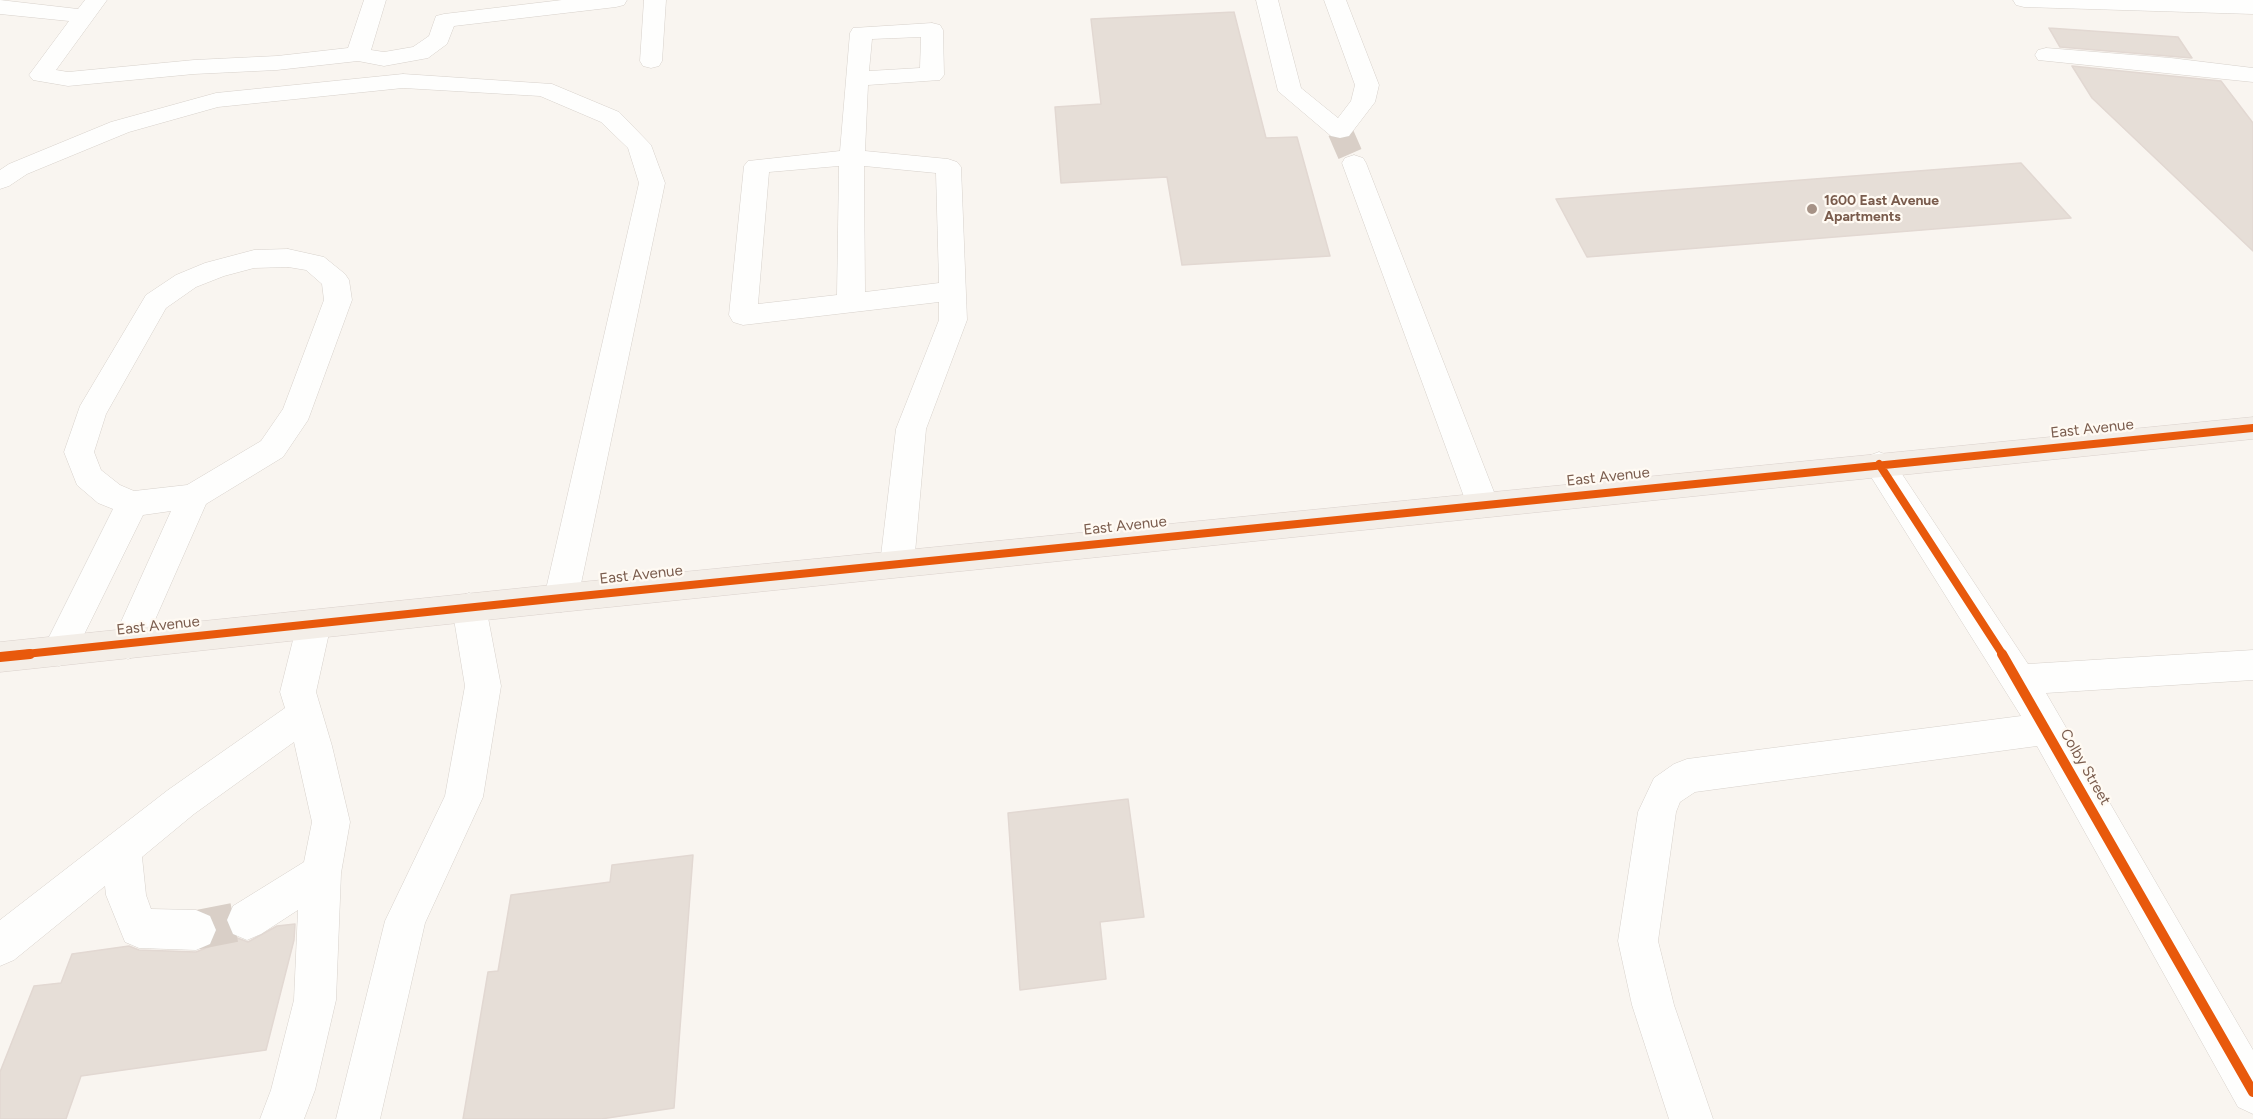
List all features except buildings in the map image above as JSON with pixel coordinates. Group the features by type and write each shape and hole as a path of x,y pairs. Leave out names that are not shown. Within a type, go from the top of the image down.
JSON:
{"main road":[{"name":"East Avenue","path":"0,657 561,598 2253,428"}],"street":[{"path":"358,54 375,0"},
{"path":"90,8 41,75 68,79 194,67 277,63 358,54 384,59 420,53 439,39 444,21 616,0"},
{"path":"651,60 655,0"},
{"path":"1267,0 1290,91 1340,131 1364,102 1367,86 1335,0"},
{"path":"2024,0 2253,7"},
{"path":"0,7 90,8"},
{"path":"2046,55 2171,65 2253,75"},
{"path":"851,302 852,157 857,78"},
{"path":"0,181 18,168 120,127 216,100 403,81 544,89 610,117 639,145 652,183 561,598"},
{"path":"897,564 911,429 953,320 953,291 948,167 852,157 757,166 743,315 953,291"},
{"path":"1354,163 1483,505"},
{"path":"288,258 314,263 335,280 338,300 297,412 272,448 194,496 132,504 109,494 88,477 80,452 91,414 156,302 186,281 254,259 288,258"},
{"name":"Colby Street","path":"1879,465 2019,680 2253,1092"},
{"path":"128,644 194,496"},
{"path":"59,651 132,504"},
{"path":"358,1119 405,921 464,797 483,686 469,608"},
{"path":"282,1119 293,1090 315,1000 321,873 331,822 298,693 314,624"},
{"path":"2019,680 2253,665"},
{"path":"0,946 181,802 305,714"},
{"path":"1691,1119 1653,1005 1638,941 1657,812 1667,790 1687,776 2046,729"},
{"path":"122,849 126,895 139,928 196,930"},
{"path":"247,920 321,873"}],"tunnel":[{"path":"1340,131 1354,163"},
{"path":"196,930 247,920"}],"cycle path":[{"path":"0,657 561,598 2253,428"},
{"path":"1879,464 2019,680 2253,1092"}],"place":[{"name":"1600 East Avenue Apartments","path":"1812,209"}]}
